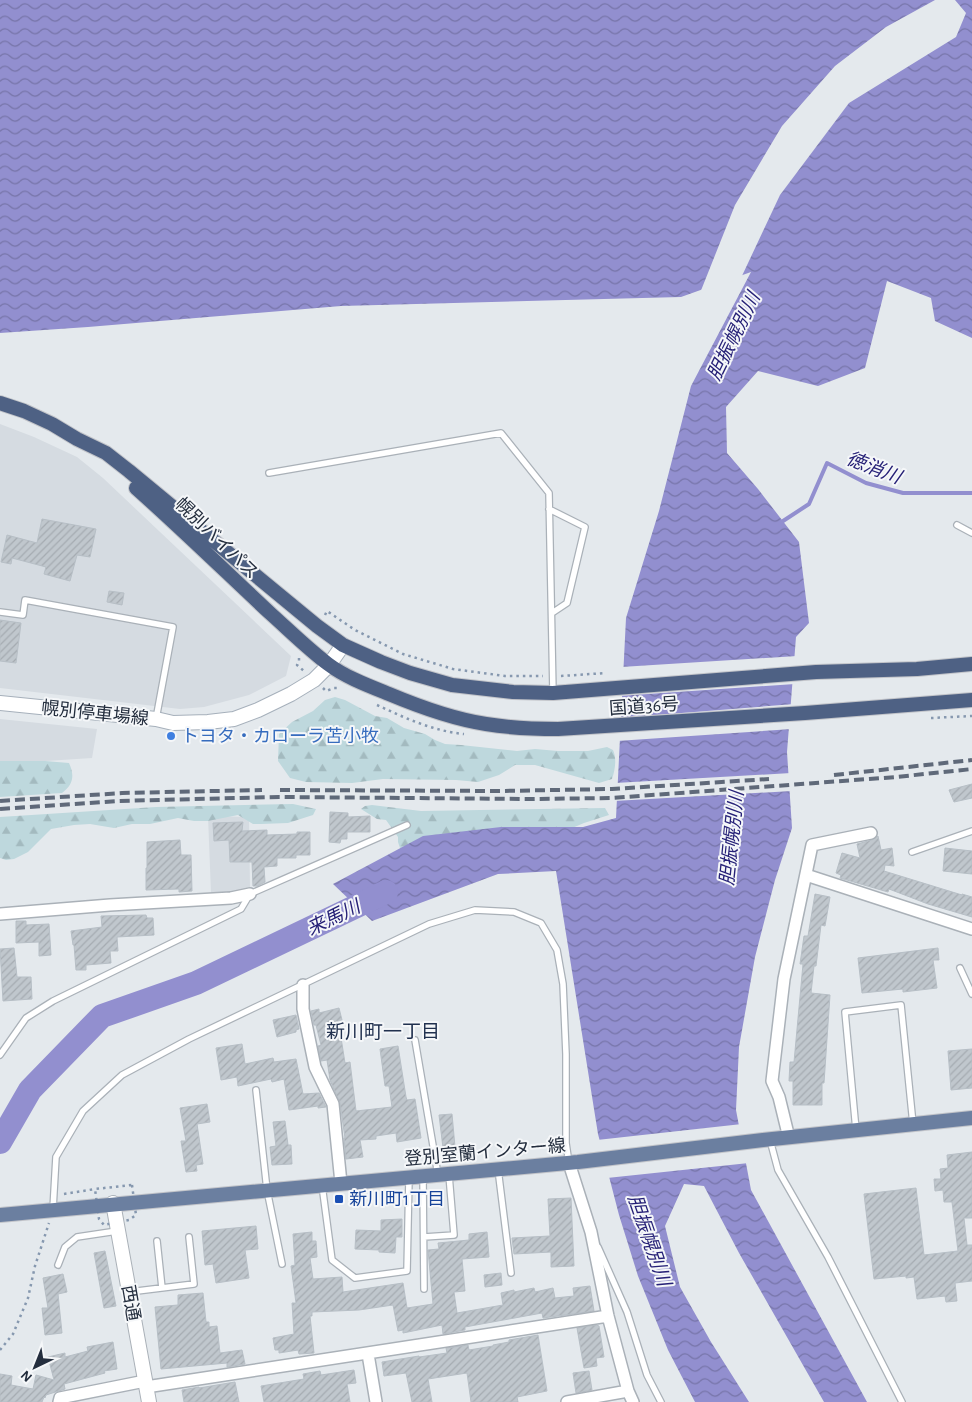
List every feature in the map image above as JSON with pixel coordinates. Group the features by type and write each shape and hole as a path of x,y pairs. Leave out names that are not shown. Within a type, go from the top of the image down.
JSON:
{"highway":[{"name":"幌別バイパス","path":"0,403 24,411 52,424 106,454 317,626 343,645"},
{"name":"幌別バイパス","path":"77,439 168,516 246,591 329,665"},
{"name":"国道36号","path":"343,645 402,670 452,685 513,692 553,693 816,672 916,669 972,664"},
{"name":"国道36号","path":"329,665 365,685 451,716 486,724 518,728 558,730 972,700"}],"main road":[{"name":"幌別停車場線","path":"0,703 172,722 208,722 234,719 291,694 314,680 329,665 343,645"},
{"name":"登別室蘭インター線","path":"0,1214 49,1205 113,1204 574,1163 972,1118"},
{"name":"西通","path":"113,1204 149,1402"}],"street":[{"path":"790,1138 779,1097 772,1081 784,979 812,845 871,833"},
{"path":"806,875 972,929"},
{"path":"0,914 232,898 250,894"},
{"path":"303,985 303,1009 315,1067 333,1104 340,1183"},
{"path":"566,1402 630,1397 608,1316 591,1232 574,1163"},
{"path":"59,1402 60,1398 146,1384 368,1354 608,1316"},
{"path":"368,1354 376,1402"}],"lane":[{"path":"269,473 501,433 549,494 553,693"},
{"path":"549,510 585,527 567,603 552,613"},
{"path":"957,525 972,533"},
{"path":"0,612 23,615 25,600 173,627 156,719"},
{"path":"0,1054 26,1018 52,1001 241,908 250,894 407,825"},
{"path":"912,852 972,831"},
{"path":"49,1205 56,1157 83,1111 122,1076 189,1039 429,924 474,910 514,912 541,923 557,950 563,984 566,1054 566,1143 574,1163"},
{"path":"960,968 972,994"},
{"path":"856,1130 845,1012 901,1005 913,1124"},
{"path":"415,1040 454,1235 424,1237"},
{"path":"256,1090 267,1190 282,1264"},
{"path":"766,1140 778,1170 828,1257 902,1402"},
{"path":"498,1169 511,1273"},
{"path":"423,1176 424,1289"},
{"path":"322,1185 332,1260 355,1278 407,1271 409,1177"},
{"path":"58,1265 65,1247 77,1237 118,1231"},
{"path":"591,1232 627,1312 648,1375 661,1402"},
{"path":"129,1292 194,1284 189,1237"},
{"path":"157,1241 162,1288"}],"path":[{"path":"49,1205 95,1189"},
{"path":"0,1350 13,1334 28,1298 35,1266 49,1224"}],"shaded area":[{"path":"0,424 77,457 103,478 291,656 286,676 249,695 204,707 180,709 0,688"},
{"path":"0,719 97,729 92,758 0,764"},
{"path":"208,816 249,817 250,889 211,893"}],"green space":[{"path":"335,697 345,700 375,716 387,718 404,728 425,734 445,744 517,751 535,749 588,751 607,747 613,750 615,757 613,776 612,779 599,783 535,765 515,765 499,775 478,782 383,779 352,783 306,782 290,778 278,761 279,734 292,722 313,711 325,700"},
{"path":"0,761 69,763 72,780 69,787 62,793 0,797"},
{"path":"293,804 316,809 313,815 288,823 253,824 238,815 208,821 178,818 150,824 132,824 114,828 90,824 74,825 51,829 28,852 14,859 6,860 0,858 0,817 156,807"},
{"path":"372,805 421,811 605,808 609,815 558,834 402,854 398,837 386,820 377,819 361,809"}],"water":[{"name":"胆振幌別川","path":"0,0 972,0 972,338 935,321 931,298 887,281 865,368 818,386 758,371 726,407 727,453 799,542 809,623 796,637 787,752 792,828 775,880 755,957 739,1047 736,1110 751,1190 867,1402 824,1402 739,1253 704,1186 684,1184 665,1226 680,1287 711,1342 749,1402 695,1402 668,1350 638,1276 619,1215 598,1134 556,871 498,874 372,921 333,884 423,836 501,827 583,827 616,818 626,618 659,511 691,386 751,272 681,297 341,306 0,333"}],"pier":[{"path":"935,0 955,0 966,13 956,37 849,103 780,195 741,278 700,293 735,205 782,126 835,66 886,27"},
{"path":"797,656 795,684 619,696 621,667"},
{"path":"794,704 792,729 617,741 618,718"},
{"path":"791,773 792,791 614,801 615,783"},
{"path":"742,1124 749,1163 607,1178 597,1140"}],"building":[{"path":"42,519 96,529 90,557 77,555 70,581 44,574 46,567 12,558 11,564 1,562 7,535 37,543"},
{"path":"109,591 124,593 122,605 107,602"},
{"path":"0,620 21,623 16,663 0,661"},
{"path":"972,784 972,798 954,802 949,790"},
{"path":"330,812 348,813 348,817 370,816 370,832 347,832 347,839 341,839 340,843 329,842"},
{"path":"243,822 242,831 267,830 267,835 310,832 310,855 296,855 296,858 277,858 277,866 264,867 265,882 253,886 252,862 230,862 229,840 214,841 213,823"},
{"path":"878,836 881,850 892,848 894,866 885,865 884,871 972,897 972,917 928,904 889,889 888,892 840,878 841,875 836,873 842,853 860,858 857,844 872,840"},
{"path":"180,840 181,855 191,855 192,891 179,892 179,889 146,890 147,842"},
{"path":"945,848 972,851 972,874 943,871"},
{"path":"815,894 830,897 825,926 821,925 811,993 830,995 824,1083 822,1083 822,1105 793,1105 793,1081 789,1081 790,1062 794,1062 803,964 800,964 804,936 808,936"},
{"path":"146,915 147,918 153,918 154,935 117,937 118,951 110,951 111,963 86,965 86,970 76,970 71,931 102,927 101,916"},
{"path":"16,921 26,921 26,925 49,924 51,955 39,956 39,942 16,943"},
{"path":"14,948 17,977 31,977 32,999 3,1001 0,949"},
{"path":"938,948 939,960 933,960 937,988 903,992 903,989 862,993 858,958"},
{"path":"339,1008 343,1024 339,1025 345,1063 350,1062 356,1111 392,1107 389,1086 385,1086 380,1049 398,1046 406,1097 407,1100 415,1099 421,1138 397,1142 396,1133 376,1136 376,1139 360,1140 363,1157 346,1159 340,1103 330,1080 327,1060 321,1061 318,1046 321,1045 311,1011 319,1009 319,1013"},
{"path":"296,1015 299,1029 296,1032 277,1037 273,1020"},
{"path":"242,1044 245,1064 273,1058 274,1062 296,1059 303,1094 319,1093 326,1107 318,1108 318,1106 289,1110 284,1079 272,1082 271,1079 238,1086 237,1077 221,1080 216,1048"},
{"path":"972,1049 972,1088 951,1090 948,1051"},
{"path":"207,1104 210,1122 197,1124 203,1164 196,1165 197,1171 186,1172 181,1141 186,1141 180,1108"},
{"path":"452,1114 455,1147 443,1148 439,1115"},
{"path":"285,1121 288,1145 291,1145 292,1164 272,1165 270,1147 276,1146 273,1122"},
{"path":"972,1152 972,1218 964,1218 967,1245 972,1245 972,1281 955,1283 957,1301 946,1302 945,1296 917,1299 914,1277 874,1279 864,1194 916,1188 924,1255 958,1251 952,1202 944,1202 943,1190 935,1191 934,1179 941,1179 940,1169 948,1168 947,1155"},
{"path":"571,1198 574,1266 551,1267 551,1252 514,1254 512,1238 550,1236 548,1199"},
{"path":"402,1219 402,1237 396,1237 395,1253 355,1249 356,1230 381,1231 381,1220"},
{"path":"256,1226 258,1249 245,1250 249,1278 216,1283 213,1264 205,1265 202,1231"},
{"path":"312,1232 312,1241 316,1241 317,1257 310,1258 313,1279 342,1277 343,1292 403,1283 407,1308 433,1304 428,1250 439,1249 438,1243 469,1240 469,1234 487,1232 489,1257 462,1259 465,1291 454,1292 457,1313 503,1305 501,1293 514,1290 514,1292 534,1288 535,1292 553,1288 555,1298 574,1296 573,1288 590,1286 594,1311 543,1318 542,1313 465,1327 465,1330 443,1334 442,1325 403,1333 403,1330 398,1331 393,1305 359,1310 312,1312 312,1316 310,1316 314,1353 299,1354 298,1350 279,1353 279,1350 275,1350 273,1338 294,1334 292,1303 296,1303 291,1266 295,1265 293,1234"},
{"path":"105,1251 116,1306 104,1308 94,1253"},
{"path":"501,1273 502,1285 485,1287 484,1275"},
{"path":"63,1274 67,1292 58,1294 62,1333 45,1335 42,1308 48,1308 43,1278"},
{"path":"203,1293 206,1322 209,1322 209,1327 217,1326 220,1353 242,1350 245,1364 227,1367 227,1363 161,1369 155,1307 178,1305 178,1295"},
{"path":"599,1326 604,1357 596,1358 597,1366 584,1368 577,1328"},
{"path":"538,1335 547,1391 517,1397 518,1402 471,1402 467,1373 428,1379 432,1402 412,1402 406,1373 384,1376 382,1362 447,1353 446,1348 468,1345 469,1350 493,1346 509,1342 509,1340"},
{"path":"113,1342 117,1369 104,1371 105,1373 64,1384 65,1389 46,1395 42,1402 0,1402 0,1374 12,1376 11,1385 33,1389 36,1375 54,1380 48,1357 65,1353 65,1357 88,1351 87,1347"},
{"path":"354,1370 356,1383 347,1384 350,1402 264,1402 261,1386 304,1379 303,1374 320,1371 321,1375"},
{"path":"589,1371 592,1390 576,1393 573,1373"},
{"path":"235,1382 239,1402 184,1402 182,1390"}],"waterway":[{"name":"徳消川","path":"780,523 809,504 827,463 866,483 903,493 972,493"},
{"name":"来馬川","path":"0,1142 30,1090 102,1016 196,983 386,892"}],"railway":[{"path":"834,775 972,760"},
{"path":"0,809 119,801 279,797 612,798 896,777 972,769"},
{"path":"280,790 499,791 612,789 769,779"},
{"path":"0,801 122,793 262,790"}],"place":[{"name":"トヨタ・カローラ苫小牧","path":"171,736"},
{"name":"新川町1丁目","path":"339,1199"}],"district":[{"name":"新川町一丁目","path":"383,1031"}]}
